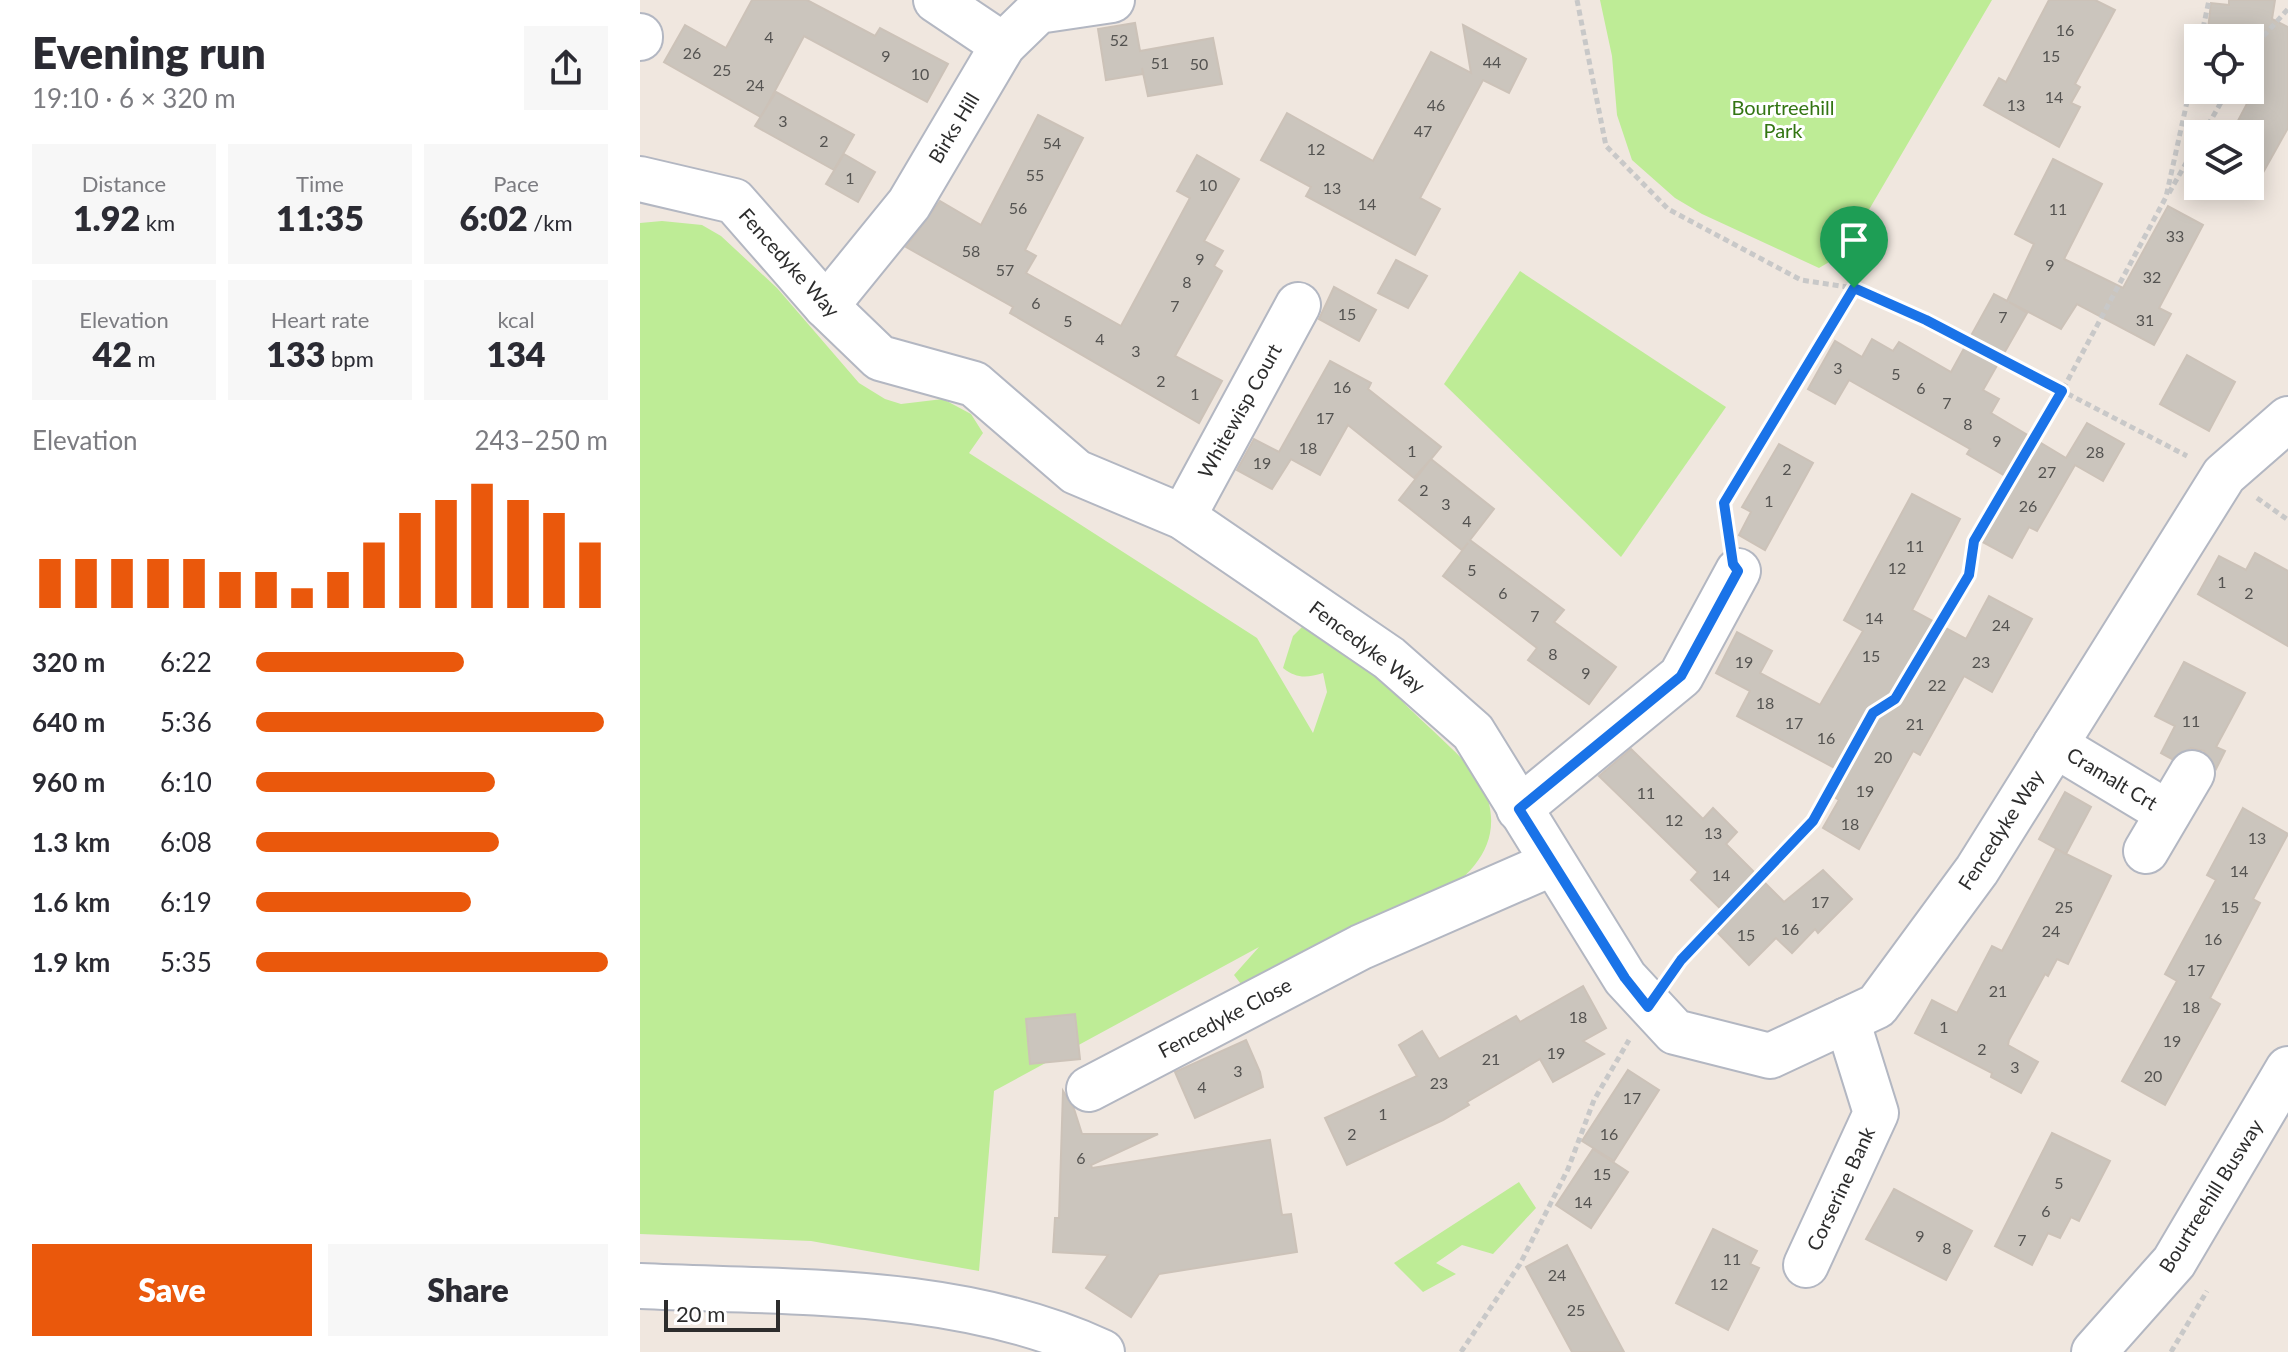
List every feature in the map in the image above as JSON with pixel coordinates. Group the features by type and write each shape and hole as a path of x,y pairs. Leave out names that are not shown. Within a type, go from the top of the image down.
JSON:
{"street":[{"path":"936,0 1003,45"},
{"name":"Birks Hill","path":"826,306 909,204 1003,45 1038,11 1112,0"},
{"name":"Fencedyke Way","path":"640,179 734,201 826,306 880,358 974,384 1076,472 1183,517 1401,669 1473,732 1637,992 1675,1032 1770,1056 1877,1006 1977,870 2224,475 2288,419"},
{"name":"Whitewisp Court","path":"1183,517 1298,305"},
{"path":"1519,809 1681,676 1738,571"},
{"name":"Cramalt Crt","path":"2055,745 2168,813"},
{"path":"2146,851 2192,773"},
{"name":"Fencedyke Close","path":"1089,1089 1361,947 1553,863"},
{"name":"Corserine Bank","path":"1806,1265 1876,1113 1847,1020"},
{"name":"Bourtreehill Busway","path":"2094,1352 2174,1262 2288,1069"},
{"path":"640,1286 912,1299 1056,1331 1102,1352"}],"path":[{"path":"1577,0 1606,146 1668,209 1801,280 1854,288 1926,320 2224,475 2288,520"},
{"path":"2204,24 2209,0"},
{"path":"2264,36 2288,9"},
{"path":"2166,197 2187,104"},
{"path":"1461,1352 1520,1264 1568,1169 1637,992 1681,960 1813,821 1873,713 1895,699 1969,575 1974,541 2062,391 2184,166"},
{"path":"1738,571 1733,564 1724,503 1854,288"}],"green space":[{"name":"Bourtreehill Park","path":"1600,0 1992,0 1843,254 1819,268 1702,214 1675,198 1632,160 1617,115 1612,56"},
{"path":"662,221 702,225 721,236 777,288 859,383 885,399 901,404 943,399 971,414 983,433 969,453 1257,638 1313,733 1327,692 1323,673 1302,676 1283,668 1293,636 1303,626 1317,629 1394,688 1404,703 1457,753 1481,782 1491,815 1487,843 1473,867 1450,888 1422,906 1336,946 1318,943 1291,967 1244,988 1234,975 1259,947 994,1091 979,1271 811,1241 640,1234 640,223"},
{"path":"1520,271 1726,407 1621,557 1444,384"},
{"path":"1519,1182 1536,1208 1493,1254 1462,1245 1436,1263 1456,1274 1423,1292 1394,1263"}],"building":[{"path":"752,0 807,0 875,36 880,28 948,64 927,102 804,36 761,117 664,62 685,25 726,48"},
{"path":"2049,0 2095,0 2115,10 2075,84 2080,87 2071,103 2080,107 2059,147 1984,105 1999,78 2006,82"},
{"path":"2229,0 2275,0 2272,19 2288,27 2288,128 2264,171 2264,120 2238,120 2247,104 2264,104 2264,24 2209,24 2211,3 2229,5"},
{"path":"1135,23 1140,51 1213,38 1222,84 1148,96 1142,68 1143,74 1106,80 1098,29"},
{"path":"1463,25 1526,59 1509,93 1483,80 1420,198 1440,209 1415,255 1306,196 1311,187 1261,160 1287,113 1373,161 1431,52 1471,73"},
{"path":"776,92 854,135 834,170 755,126"},
{"path":"1038,115 1083,138 1025,250 1036,256 1026,273 1121,326 1190,198 1177,191 1197,155 1239,179 1204,241 1223,251 1214,266 1222,271 1175,356 1222,381 1199,423 1010,313 1013,307 906,247 940,201 981,225"},
{"path":"844,154 875,172 858,202 826,184"},
{"path":"2053,159 2102,184 2064,259 2123,288 2168,206 2203,225 2159,308 2171,314 2154,345 2077,304 2061,329 2009,302 2027,313 1983,390 1999,399 1991,413 2066,458 2087,423 2124,444 2103,481 2075,465 2037,531 2029,527 2012,558 1979,540 2012,480 1967,454 1970,449 1849,380 1835,404 1808,389 1835,341 1862,357 1872,339 1893,351 1899,342 1951,372 1994,294 2007,301 2034,244 2015,234"},
{"path":"1396,260 1427,276 1408,308 1378,293"},
{"path":"1334,287 1376,310 1359,341 1319,319"},
{"path":"2187,355 2235,382 2209,431 2160,404"},
{"path":"1330,361 1371,383 1368,389 1441,447 1414,478 1348,425 1320,475 1291,459 1272,489 1237,470 1254,439 1279,452"},
{"path":"1779,444 1813,463 1765,550 1739,535 1751,512 1742,507"},
{"path":"1431,459 1494,509 1470,540 1564,610 1554,622 1616,667 1589,704 1528,660 1537,648 1443,576 1468,543 1462,550 1399,500"},
{"path":"1912,494 1960,519 1912,610 1966,639 1989,596 2032,619 1992,692 1964,676 1920,755 1913,751 1859,849 1823,828 1839,800 1834,797 1846,774 1737,716 1750,691 1716,673 1737,632 1772,651 1760,673 1820,705 1863,631 1844,620"},
{"path":"2255,553 2288,571 2288,646 2198,594 2219,556 2246,570"},
{"path":"2184,662 2245,693 2216,747 2225,751 2216,769 2204,751 2191,748 2172,759 2161,753 2175,726 2155,716"},
{"path":"1631,749 1703,819 1713,808 1737,832 1726,844 1784,902 1823,870 1852,899 1818,933 1815,929 1792,953 1776,938 1749,965 1716,931 1730,918 1691,880 1698,872 1599,776"},
{"path":"2065,792 2091,807 2066,854 2039,839"},
{"path":"2243,808 2288,834 2253,899 2260,903 2210,998 2220,1004 2165,1105 2122,1081 2177,981 2165,974 2216,880 2207,875"},
{"path":"2056,849 2111,876 2068,964 2057,959 2048,976 2045,974 2009,1040 2008,1045 2038,1062 2021,1093 1991,1077 1992,1073 1915,1033 1932,1000 1957,1013 1992,946 2002,951"},
{"path":"1583,986 1606,1028 1583,1041 1604,1054 1553,1082 1540,1059 1467,1102 1469,1105 1443,1120 1347,1165 1325,1118 1417,1076 1399,1045 1422,1031 1439,1059 1516,1016 1520,1022"},
{"path":"1075,1014 1080,1059 1030,1064 1026,1019"},
{"path":"1246,1040 1263,1087 1195,1118 1175,1072"},
{"path":"1628,1070 1659,1090 1614,1161 1582,1141"},
{"path":"1063,1091 1074,1109 1082,1134 1158,1134 1091,1165 1092,1168 1270,1140 1282,1215 1291,1214 1297,1252 1159,1274 1131,1317 1086,1288 1108,1255 1053,1252 1055,1218 1059,1218"},
{"path":"2052,1133 2110,1161 2079,1221 2071,1217 2060,1238 2048,1233 2032,1265 1995,1246"},
{"path":"1593,1149 1628,1172 1591,1228 1556,1205"},
{"path":"1894,1189 1972,1231 1946,1280 1866,1239"},
{"path":"1713,1229 1757,1251 1750,1264 1759,1268 1728,1330 1676,1303"},
{"path":"1567,1245 1624,1352 1572,1352 1526,1267"}],"route":[{"path":"1854,288 1926,320 2062,391 1974,541 1969,575 1895,699 1873,713 1813,821 1681,960 1648,1007 1625,978 1519,809 1681,676 1738,571 1733,564 1724,503 1854,288"}]}
